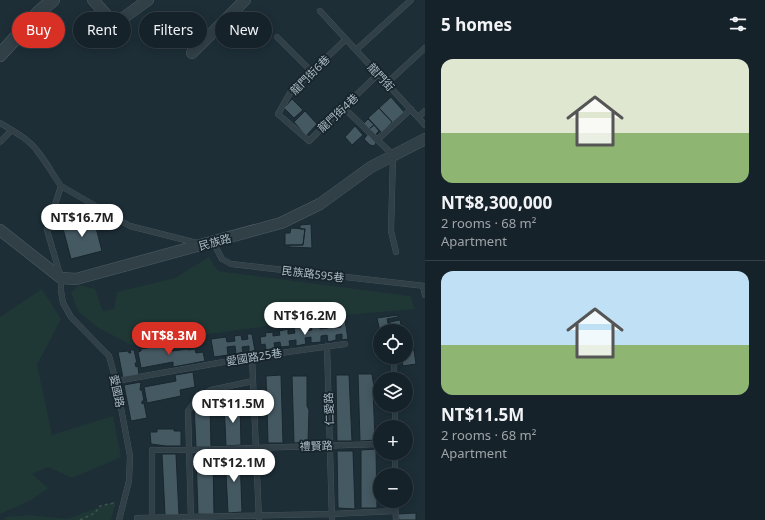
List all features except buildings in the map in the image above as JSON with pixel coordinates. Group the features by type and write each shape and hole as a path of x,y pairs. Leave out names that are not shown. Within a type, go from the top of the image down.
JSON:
{"street":[{"path":"0,55 40,11 53,0"},
{"path":"94,0 113,22 119,21 148,0"},
{"path":"192,53 245,0"},
{"name":"民族路","path":"61,278 76,279 281,223 320,204 370,167 425,139"},
{"path":"0,230 61,278"}],"lane":[{"path":"356,50 411,0"},
{"name":"龍門街","path":"320,11 425,125"},
{"path":"277,37 312,72"},
{"name":"龍門街6巷","path":"278,114 290,93 346,39"},
{"path":"387,83 425,48"},
{"name":"龍門街4巷","path":"278,114 309,141 378,74"},
{"path":"344,108 392,155 390,231 396,252"},
{"path":"377,140 411,109"},
{"path":"418,118 425,111"},
{"path":"0,123 27,140 38,151 61,186 130,226 208,244"},
{"path":"0,142 12,130"},
{"name":"愛國路","path":"61,186 47,230 61,278 63,303 71,317 100,345 109,356 116,381 130,456 129,481 119,520"},
{"name":"民族路595巷","path":"208,244 222,259 231,264 424,286"},
{"path":"424,286 425,295"},
{"name":"愛國路25巷","path":"116,381 252,357 345,344"},
{"name":"仁愛路","path":"327,346 332,517"},
{"path":"252,357 259,518"},
{"path":"394,367 394,372"},
{"path":"191,519 188,411 196,399 210,390 253,381"},
{"name":"禮賢路","path":"152,518 152,450 373,444"},
{"path":"137,520 137,518 191,519 332,517 395,511 396,520"}],"path":[{"path":"80,520 95,513 100,506 114,503 114,508"}],"green space":[{"path":"209,257 218,271 410,296 415,309 344,315 131,345 97,327 78,311 71,293 79,285 95,289 103,311 114,309 117,292 175,278"},
{"path":"42,289 61,319 37,365 52,435 113,416 121,457 72,478 48,467 32,474 48,488 31,500 0,514 0,317"},
{"path":"116,501 111,520 4,520 5,517 29,515 67,519"}]}
